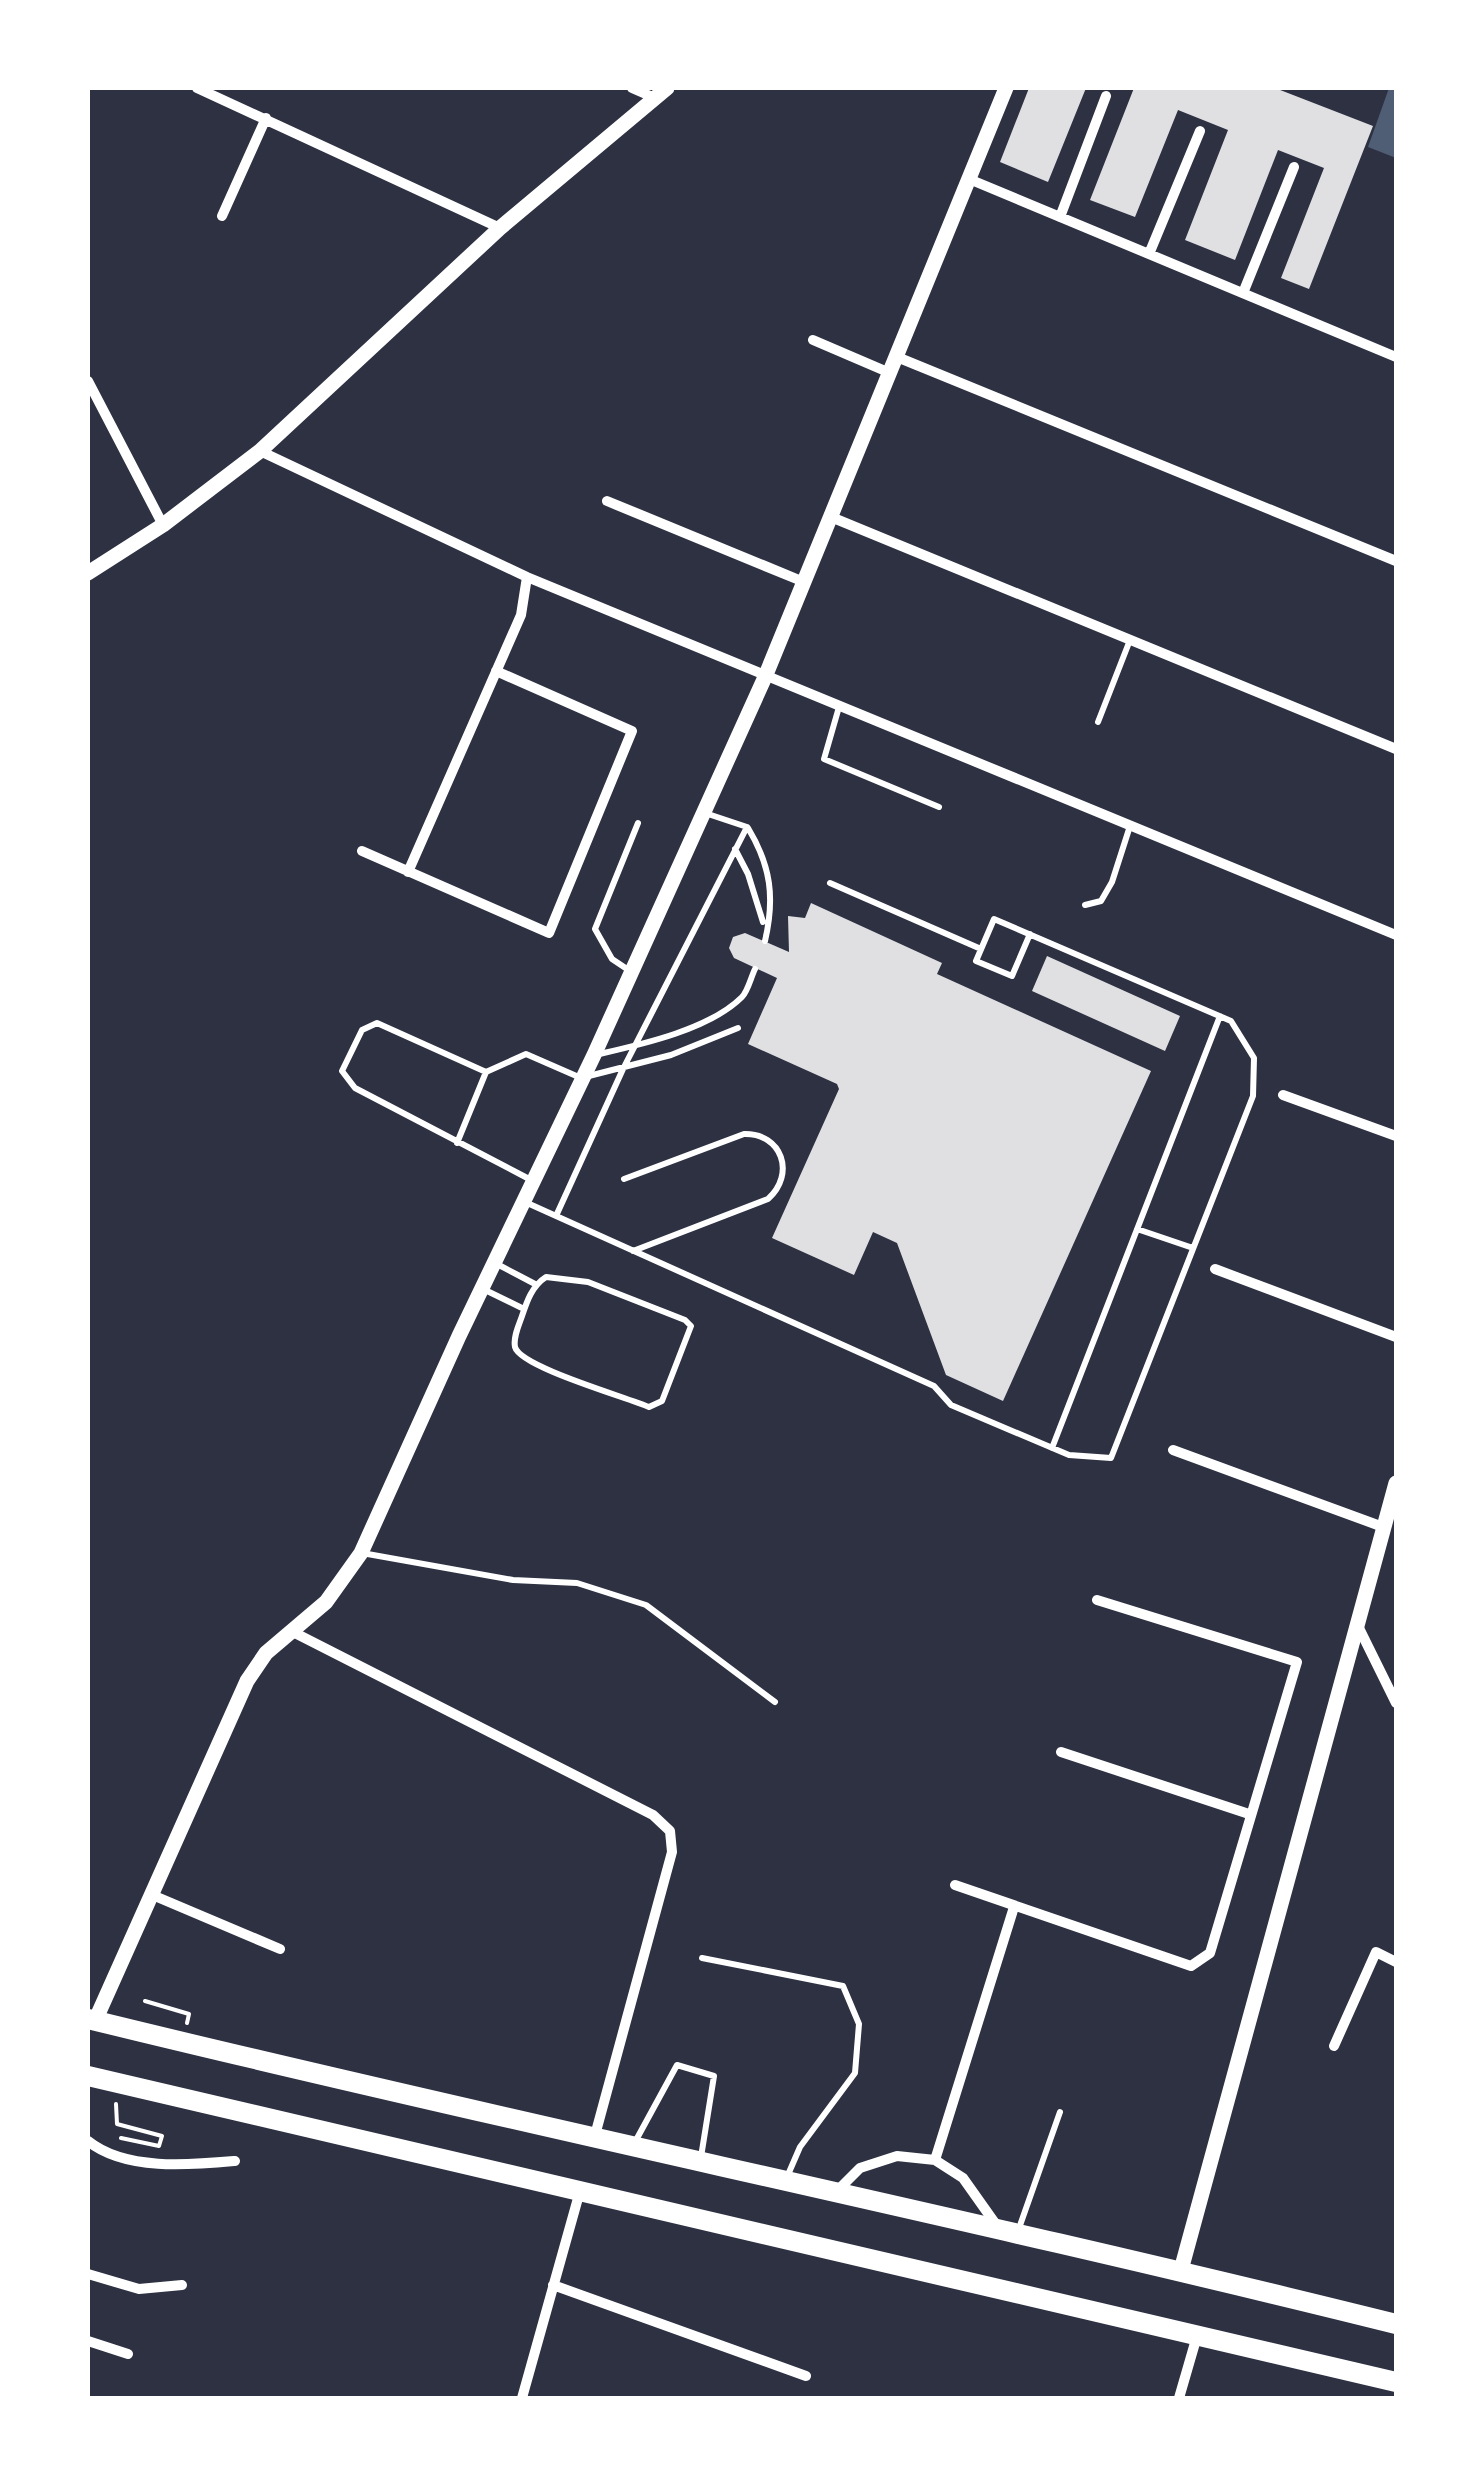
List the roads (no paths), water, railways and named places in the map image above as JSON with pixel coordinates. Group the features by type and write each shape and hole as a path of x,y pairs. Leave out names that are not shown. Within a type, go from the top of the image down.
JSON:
{"highway":[{"path":"91,2020 784,2183 1181,2270 1396,2324"},
{"path":"88,2076 1396,2382"}],"street":[{"path":"197,88 500,228"},
{"path":"632,88 661,93"},
{"path":"91,2020 246,1681 266,1653 326,1602 361,1553 594,1055 765,677 1006,88"},
{"path":"88,573 163,525 260,451 500,228 661,93"},
{"path":"1060,217 1106,96"},
{"path":"222,216 266,118"},
{"path":"1148,254 1200,131"},
{"path":"1242,293 1294,167"},
{"path":"969,178 1396,357"},
{"path":"814,340 890,373"},
{"path":"897,357 1396,561"},
{"path":"88,381 163,525"},
{"path":"260,451 527,577 1396,935"},
{"path":"607,501 804,582"},
{"path":"831,517 1396,749"},
{"path":"408,872 521,615 527,577"},
{"path":"362,852 549,934 632,731 496,672"},
{"path":"1282,1094 1396,1136"},
{"path":"1215,1268 1396,1337"},
{"path":"1172,1450 1383,1527"},
{"path":"1181,2270 1396,1482"},
{"path":"955,1885 1191,1966 1210,1953 1297,1662 1097,1600"},
{"path":"1356,1623 1396,1703"},
{"path":"290,1630 653,1815 670,1830 672,1852 594,2139"},
{"path":"1061,1752 1249,1814"},
{"path":"150,1894 280,1949"},
{"path":"935,2160 1014,1907"},
{"path":"1334,2046 1376,1952 1396,1962"},
{"path":"88,2142 101,2152 172,2166 235,2161"},
{"path":"834,2194 860,2168 897,2156 935,2160 964,2178 1008,2230"},
{"path":"522,2398 580,2190"},
{"path":"88,2274 139,2289 182,2285"},
{"path":"554,2285 806,2376"},
{"path":"1179,2398 1197,2336"},
{"path":"88,2341 128,2354"}],"lane":[{"path":"1098,722 1130,640"},
{"path":"839,707 824,759 939,807"},
{"path":"705,813 748,827 763,852 772,883 765,941"},
{"path":"631,972 612,959 595,929 638,823"},
{"path":"1084,905 1101,901 1112,882 1130,826"},
{"path":"556,1216 623,1069 748,827"},
{"path":"734,848 748,874 764,922"},
{"path":"830,883 981,948"},
{"path":"524,1201 934,1386 951,1405 1069,1456 1110,1458 1253,1096 1254,1058 1231,1021 1030,934 994,919 976,961 1012,976 1030,934"},
{"path":"594,1055 635,1046 706,1021 744,996 755,968"},
{"path":"1052,1448 1220,1016"},
{"path":"486,1072 377,1024 362,1030 342,1071 355,1088 534,1181"},
{"path":"457,1142 486,1072 526,1054 582,1078 671,1055 738,1028"},
{"path":"624,1179 744,1134 772,1142 784,1167 780,1185 768,1199 633,1251"},
{"path":"1137,1229 1193,1248"},
{"path":"495,1262 536,1284"},
{"path":"546,1278 588,1282 685,1320 691,1326 689,1335 662,1401 649,1407 521,1357 515,1348 515,1338 536,1284 546,1278"},
{"path":"482,1288 524,1309"},
{"path":"361,1553 513,1580 577,1582 646,1605 775,1702"},
{"path":"702,1958 844,1986 860,2024 855,2072 800,2147 784,2183"},
{"path":"632,2148 677,2065 714,2076 700,2163"},
{"path":"1008,2230 1060,2112"}],"water":[{"path":"1389,88 1396,91 1396,158 1368,147"}]}
